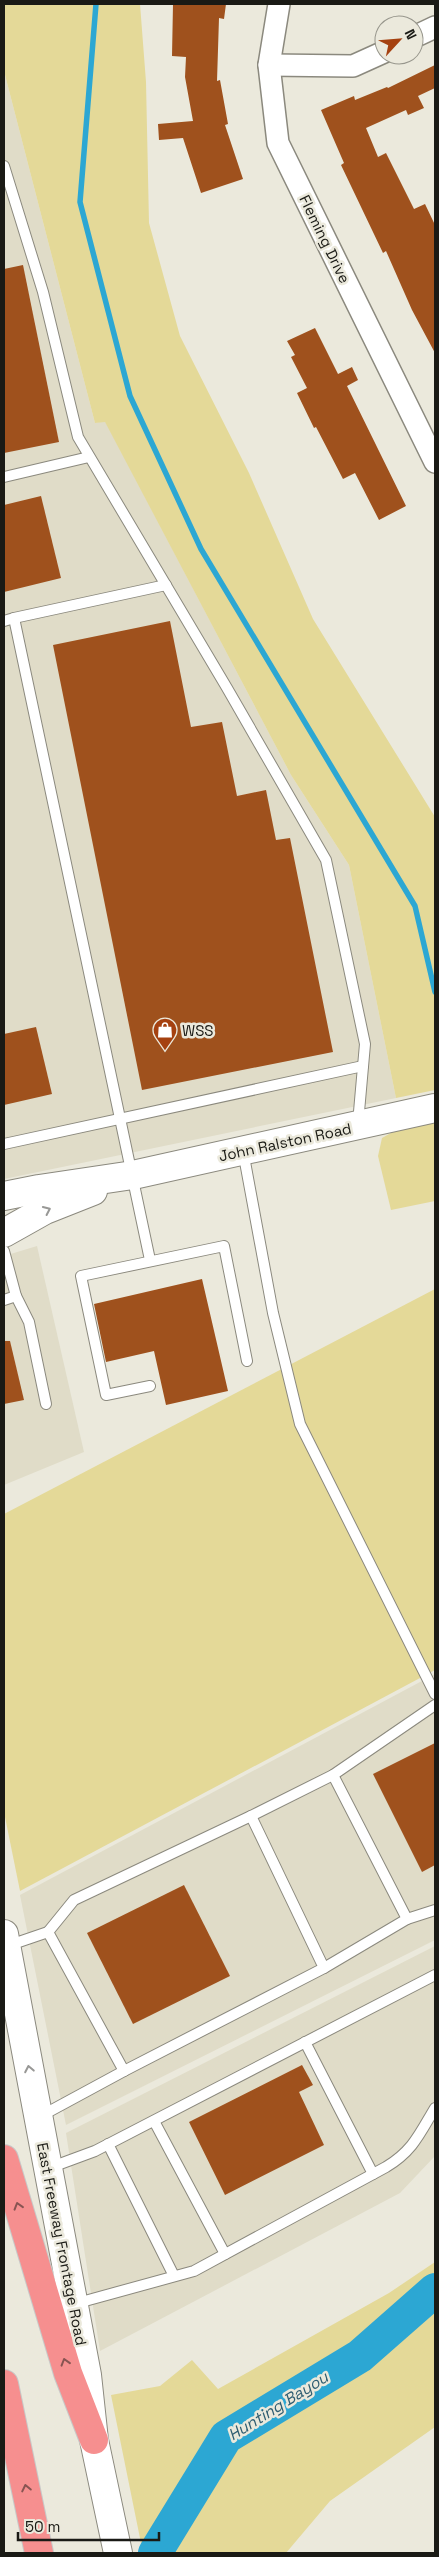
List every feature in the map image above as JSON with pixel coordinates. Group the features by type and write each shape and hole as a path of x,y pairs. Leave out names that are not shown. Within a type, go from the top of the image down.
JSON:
{"highway":[{"path":"4,2158 68,2373 94,2440"},
{"path":"4,2384 39,2553"}],"main road":[{"name":"John Ralston Road","path":"4,1196 39,1188 134,1175 435,1108"},
{"name":"John Ralston Road","path":"4,1233 45,1210 134,1175"},
{"name":"East Freeway Frontage Road","path":"5,1940 87,2375 94,2440 118,2553"}],"street":[{"name":"Fleming Drive","path":"280,4 269,65 278,143 435,462"},
{"path":"269,65 353,66 374,57"}],"lane":[{"path":"4,166 43,292 78,437 326,860 365,1044 357,1126"},
{"path":"4,477 90,457"},
{"path":"150,1260 134,1175 9,620 166,585"},
{"path":"4,1144 363,1066"},
{"path":"243,1151 273,1313 300,1424 435,1694"},
{"path":"150,1386 106,1395 81,1276 224,1246 247,1361"},
{"path":"4,1251 16,1296 29,1322 46,1404"},
{"path":"4,1300 16,1296"},
{"path":"5,1940 48,1932 74,1900 333,1775 435,1705"},
{"path":"333,1775 407,1919"},
{"path":"251,1816 324,1968"},
{"path":"39,2117 324,1968 407,1919 435,1910"},
{"path":"48,1932 124,2071"},
{"path":"48,2169 108,2144 154,2121 435,1975"},
{"path":"305,2042 373,2174"},
{"path":"74,2304 194,2271 373,2174 407,2153 435,2108"},
{"path":"154,2121 225,2254"},
{"path":"108,2144 174,2276"}],"shaded area":[{"path":"4,4 140,4 146,82 149,223 180,336 249,473 313,619 435,817 435,1090 396,1098 349,865 291,775 105,422 95,423 4,71"},
{"path":"4,71 95,423 105,421 291,775 349,865 396,1098 4,1179"},
{"path":"435,1123 435,1201 391,1210 378,1156 382,1138 398,1129"},
{"path":"37,1246 84,1452 4,1485 4,1256"},
{"path":"435,1289 435,1670 20,1891 4,1812 4,1514"},
{"path":"435,1674 435,1940 66,2125 20,1895"},
{"path":"435,1946 435,2156 400,2193 100,2351 66,2133"},
{"path":"435,2262 435,2427 330,2501 286,2553 143,2553 111,2395 160,2386 192,2360 218,2389 389,2293"}],"building":[{"path":"173,4 226,4 224,19 219,18 217,81 220,80 228,124 225,125 243,179 201,193 183,138 159,140 158,124 193,121 185,77 186,57 172,56"},
{"path":"435,65 435,88 418,96 424,108 408,115 406,110 366,128 378,157 386,153 414,209 425,204 435,225 435,353 412,310 386,251 383,253 341,165 344,163 321,110 354,96 355,100 388,88"},
{"path":"23,265 59,442 4,453 4,269"},
{"path":"315,328 338,374 352,367 358,380 347,386 406,506 379,520 355,473 343,479 316,427 314,428 297,393 307,388 291,357 295,355 287,341"},
{"path":"41,496 61,578 4,592 4,505"},
{"path":"170,621 191,727 222,722 237,796 266,790 276,840 290,838 333,1052 142,1090 53,645"},
{"path":"36,1027 52,1094 4,1105 4,1034"},
{"path":"202,1279 228,1391 166,1405 154,1351 106,1362 94,1304"},
{"path":"4,1341 10,1341 24,1400 4,1404"},
{"path":"435,1743 435,1865 422,1872 373,1774"},
{"path":"184,1885 230,1976 133,2024 87,1933"},
{"path":"302,2065 313,2085 299,2092 324,2145 225,2195 189,2122"}],"waterway":[{"path":"96,4 80,202 130,396 201,549 415,906 435,992"},
{"name":"Hunting Bayou","path":"155,2553 226,2437 360,2356 435,2290"}],"place":[{"name":"WSS","path":"165,1051"}]}
